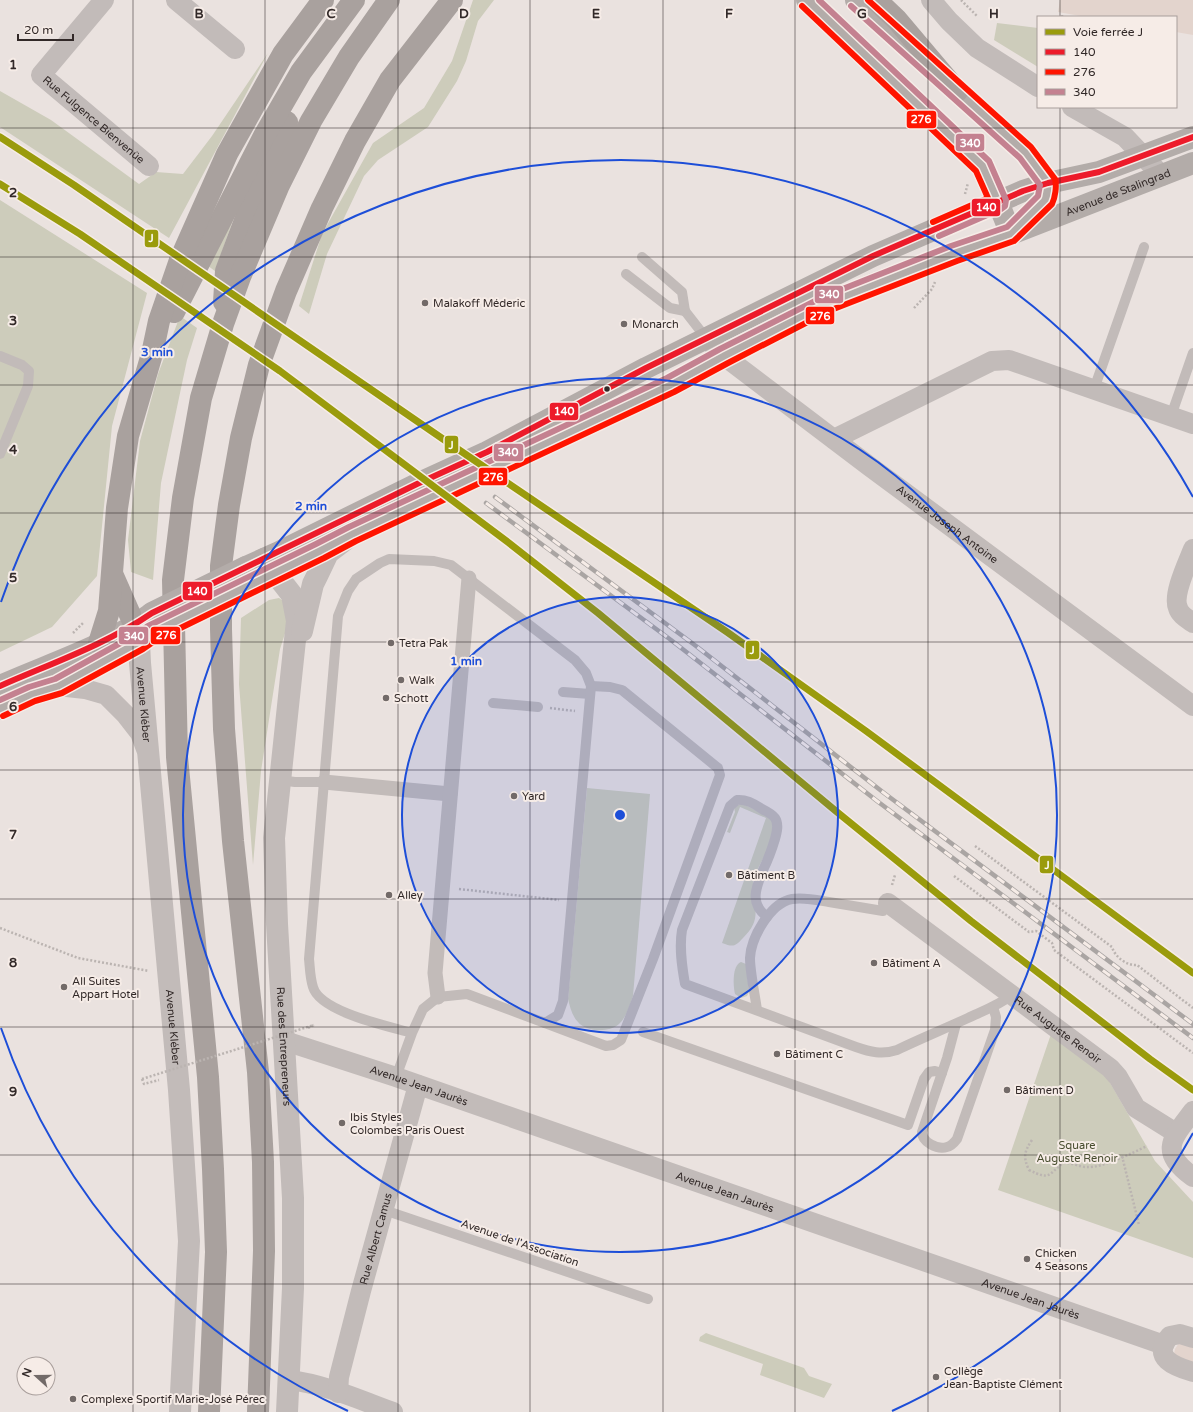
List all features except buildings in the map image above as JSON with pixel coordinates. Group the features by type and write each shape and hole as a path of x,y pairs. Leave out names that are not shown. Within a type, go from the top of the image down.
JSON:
{"highway":[{"path":"99,643 109,612 117,508 128,436 152,354 159,321 180,260 227,154 283,54 324,0"},
{"path":"152,354 264,136 302,72 354,0"},
{"path":"223,324 226,271 253,199 280,136 312,76 358,0"},
{"path":"209,1412 216,1252 208,1077 177,757 173,580 183,498 201,398 223,324 240,277 279,185 308,128 349,57 389,0"},
{"path":"258,1412 264,1251 263,1162 258,1072 233,841 224,729 221,566 229,505 241,438 259,365 286,291 322,208 355,142 390,80 452,0"},
{"path":"876,0 897,20 957,91"},
{"path":"112,575 144,628"}],"main road":[{"path":"807,0 983,166 1011,234 1040,207 1046,198 1048,183 1026,153 856,0"},
{"path":"257,571 417,484 487,452 609,387 873,256 1023,191 1048,183 1100,172 1193,137"},
{"name":"Avenue de Stalingrad","path":"0,709 32,694 58,686 144,628 257,571 352,534 671,385 724,356 842,298 954,253 1011,234 1193,163"},
{"path":"0,686 99,643 144,628"}],"street":[{"name":"Rue Fulgence Bienvenüe","path":"104,0 41,76 149,166"},
{"path":"176,0 235,48"},
{"path":"931,0 949,21 977,48 1037,86"},
{"path":"1074,108 1125,137 1162,176"},
{"name":"Avenue Joseph Antoine","path":"706,338 724,356 869,466 1193,706"},
{"path":"834,439 992,361 998,360 1009,360 1193,424"},
{"name":"Rue des Entrepreneurs","path":"290,681 313,584 328,554 352,534"},
{"path":"1193,549 1176,597 1177,608 1193,623"},
{"name":"Rue des Entrepreneurs","path":"257,571 292,595 297,621 274,838 277,924 293,1198 293,1288 290,1380 287,1412"},
{"path":"438,997 435,973 469,578"},
{"name":"Avenue Kléber","path":"144,628 140,663 179,1090 189,1241 180,1412"},
{"path":"58,686 86,689 106,696 126,715 140,732 149,759"},
{"path":"324,782 450,794"},
{"name":"Rue Auguste Renoir","path":"888,903 1110,1068 1118,1077 1136,1108 1176,1133"},
{"name":"Avenue Jean Jaurès","path":"285,1041 396,1077 1164,1345"},
{"name":"Rue Albert Camus","path":"338,1393 339,1377 418,1085"},
{"path":"1193,1111 1176,1133 1173,1140 1172,1152 1174,1159 1181,1168 1193,1177"},
{"path":"1193,1338 1175,1334 1170,1336 1164,1345 1164,1355 1167,1361 1193,1372"},
{"path":"176,1412 182,1377"},
{"path":"290,1380 300,1381 393,1412"}],"lane":[{"path":"1094,389 1144,247"},
{"path":"642,257 682,292 685,311 706,338"},
{"path":"626,274 670,308 685,311"},
{"path":"1171,416 1193,353"},
{"path":"0,356 22,365 29,371 28,386 0,454"},
{"path":"412,1032 352,1016 322,1001 313,988 309,959 338,616 348,591 356,579 380,563 389,559 452,564 575,660 586,673 590,690 564,1001 558,1015 545,1023"},
{"path":"396,1077 412,1032 423,1009 438,997 467,994 606,1046 613,1045 621,1040 653,959 720,775 718,768 622,690 610,686 590,690 563,692"},
{"path":"493,703 538,707"},
{"path":"279,780 295,782 324,782"},
{"path":"767,917 758,907 755,898 755,891 772,849 777,830 776,822 772,815 758,806 746,801 737,800 730,806 682,930 682,964 685,984 856,1047 881,1053 889,1053 897,1050 956,1024 993,1007 1012,995"},
{"path":"756,1010 750,959 752,948 767,917 779,905 791,899 820,901 883,911 888,903"},
{"path":"956,1024 942,1073 922,1132 923,1138 927,1142 941,1148 951,1145 957,1139 995,1030 996,1017 993,1007"},
{"path":"643,1032 908,1124 924,1079 929,1072 934,1071 942,1073"},
{"name":"Avenue de l'Association","path":"384,1210 648,1299"}],"path":[{"path":"961,0 977,16"},
{"path":"538,707 588,712"},
{"path":"975,846 1112,947 1114,954 1131,966 1136,966 1193,1008"},
{"path":"954,876 1029,932 1036,931 1052,943 1054,950 1193,1053"},
{"path":"442,888 572,902"},
{"path":"0,928 78,958 156,972 169,976"},
{"path":"166,1078 144,1084 142,1079 314,1025"},
{"path":"1032,1140 1026,1148 1024,1160 1028,1170 1037,1174 1048,1175 1052,1174 1063,1163 1068,1162 1087,1167 1098,1166 1147,1146"},
{"path":"1122,1156 1139,1225"}],"green space":[{"path":"473,0 494,0 478,21 466,61 457,81 428,127 378,160 364,176 327,254 309,314 299,306 322,234 373,143 424,108 452,61"},
{"path":"997,23 1037,28 1037,66 994,40"},
{"path":"268,53 169,238 0,127 0,91 51,120 139,184 156,172 183,174 212,136"},
{"path":"248,178 215,271 204,263"},
{"path":"0,200 147,293 112,426 97,576 52,627 0,652"},
{"path":"180,316 197,328 187,360 161,483 153,580 131,572 128,540 140,441 158,374"},
{"path":"279,598 288,604 290,618 280,649 261,771 253,865 239,684 241,618 269,600"},
{"path":"587,788 650,794 633,996 628,1011 619,1024 610,1029 604,1030 586,1028 576,1020 570,1008 568,999"},
{"path":"741,803 769,818 773,824 773,830 770,844 753,880 756,912 754,922 752,927 740,941 736,945 731,946 722,943 766,818 740,807 730,833 727,832 735,812 734,808"},
{"path":"741,962 746,964 749,992 747,996 741,998 735,994 734,981 736,967"},
{"name":"Square Auguste Renoir","path":"1051,1034 1105,1074 1155,1161 1193,1202 1193,1258 998,1190"},
{"path":"706,1333 804,1368 809,1376 832,1384 824,1398 760,1375 763,1364 699,1341 700,1337"}],"shaded area":[{"path":"1060,0 1193,0 1193,35 1177,32 1177,16 1080,16 1058,12"},
{"path":"1179,1343 1193,1345 1193,1367 1174,1354"}],"railway":[{"path":"495,497 696,646 884,793 1193,1024"},
{"path":"486,503 671,640 877,801 1193,1038"}],"rail line":[{"name":"J","path":"0,137 74,185 727,632 866,731 1193,973"},
{"name":"J","path":"0,184 80,234 280,371 509,543 598,613 837,812 971,921 1150,1059 1193,1090"}],"transit line":[{"name":"340","path":"819,0 989,161 1006,200 1005,206 939,236"},
{"name":"276","path":"3,716 35,701 62,693 143,649 156,640 356,541 674,392 831,310 957,261 1014,241 1052,204 1056,185 1055,179 1031,147 868,0"},
{"name":"276","path":"802,6 976,171 988,198 933,222"},
{"name":"340","path":"0,700 29,687 55,679 135,635 148,626 349,527 667,378 720,349 825,296 951,246 1007,227 1038,196 1040,185 1020,158 851,6"},
{"name":"140","path":"0,686 116,635 152,613 417,484 487,452 646,368 873,256 1023,191 1048,183 1099,172 1193,137"}],"place":[{"name":"Malakoff Méderic","path":"425,303"},
{"name":"Monarch","path":"624,324"},
{"name":"Tetra Pak","path":"391,643"},
{"name":"Walk","path":"401,680"},
{"name":"Schott","path":"386,698"},
{"name":"Yard","path":"514,796"},
{"name":"Bâtiment B","path":"729,875"},
{"name":"Alley","path":"389,895"},
{"name":"Bâtiment A","path":"874,963"},
{"name":"All Suites Appart Hotel","path":"64,987"},
{"name":"Bâtiment C","path":"777,1054"},
{"name":"Bâtiment D","path":"1007,1090"},
{"name":"Ibis Styles Colombes Paris Ouest","path":"342,1123"},
{"name":"Chicken 4 Seasons","path":"1027,1259"},
{"name":"Collège Jean-Baptiste Clément","path":"936,1377"},
{"name":"Complexe Sportif Marie-José Pérec","path":"73,1399"}]}
